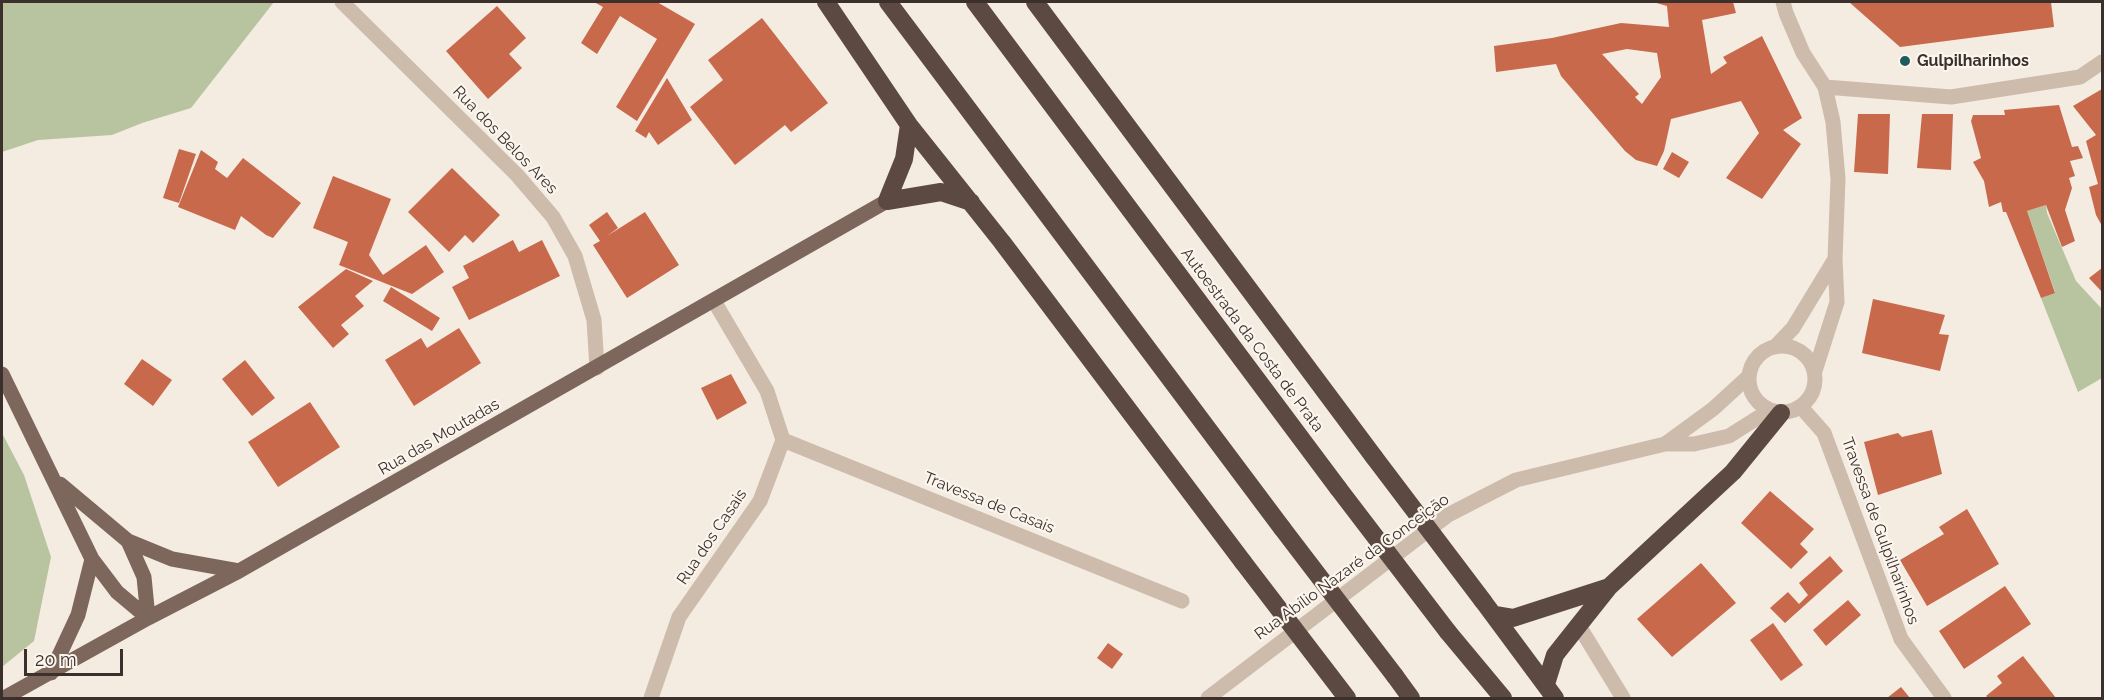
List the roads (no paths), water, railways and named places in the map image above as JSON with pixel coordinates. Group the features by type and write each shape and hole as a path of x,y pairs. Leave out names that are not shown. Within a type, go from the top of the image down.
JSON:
{"highway":[{"path":"826,2 909,125 971,202 1347,699"},
{"path":"888,2 1411,699"},
{"name":"Autoestrada da Costa de Prata","path":"975,2 1338,488 1448,632 1503,699"},
{"path":"1035,2 1550,691"},
{"path":"887,201 904,159 909,125"},
{"path":"887,201 940,192 971,202"},
{"path":"1550,691 1555,655 1609,587 1733,472 1775,411"},
{"path":"1489,608 1513,618 1609,587"}],"main road":[{"name":"Rua das Moutadas","path":"4,699 148,618 238,571 887,201"},
{"path":"2,374 92,560 117,592 148,618"},
{"path":"54,479 128,541 172,559 238,571"},
{"path":"128,541 144,577 148,618"},
{"path":"51,673 78,615 92,560"}],"street":[{"name":"Rua dos Belos Ares","path":"342,2 517,175 553,217 575,256 594,320 597,368"},
{"path":"1783,2 1803,53 1825,87 1833,122 1838,180 1835,260 1837,302 1815,371 1814,391 1809,400 1791,412 1775,411 1761,405 1750,388 1749,376 1752,366 1758,357 1775,346 1793,328 1835,260"},
{"path":"1825,87 1951,97 2080,77 2103,62"},
{"path":"714,301 767,391 783,440"},
{"path":"1775,346 1786,346 1804,354 1815,371"},
{"name":"Rua Abílio Nazaré da Conceição","path":"1665,444 1713,409 1749,376"},
{"name":"Travessa de Gulpilharinhos","path":"1801,407 1824,433 1901,639 1944,699"},
{"name":"Rua Abílio Nazaré da Conceição","path":"1208,699 1448,515 1516,480 1665,444 1694,444 1729,436 1775,411"},
{"name":"Travessa de Casais","path":"783,440 1182,601"},
{"name":"Rua dos Casais","path":"651,699 679,617 760,501 783,440"},
{"path":"1579,626 1623,699"}],"place":[{"name":"Gulpilharinhos","path":"1905,61"}]}
